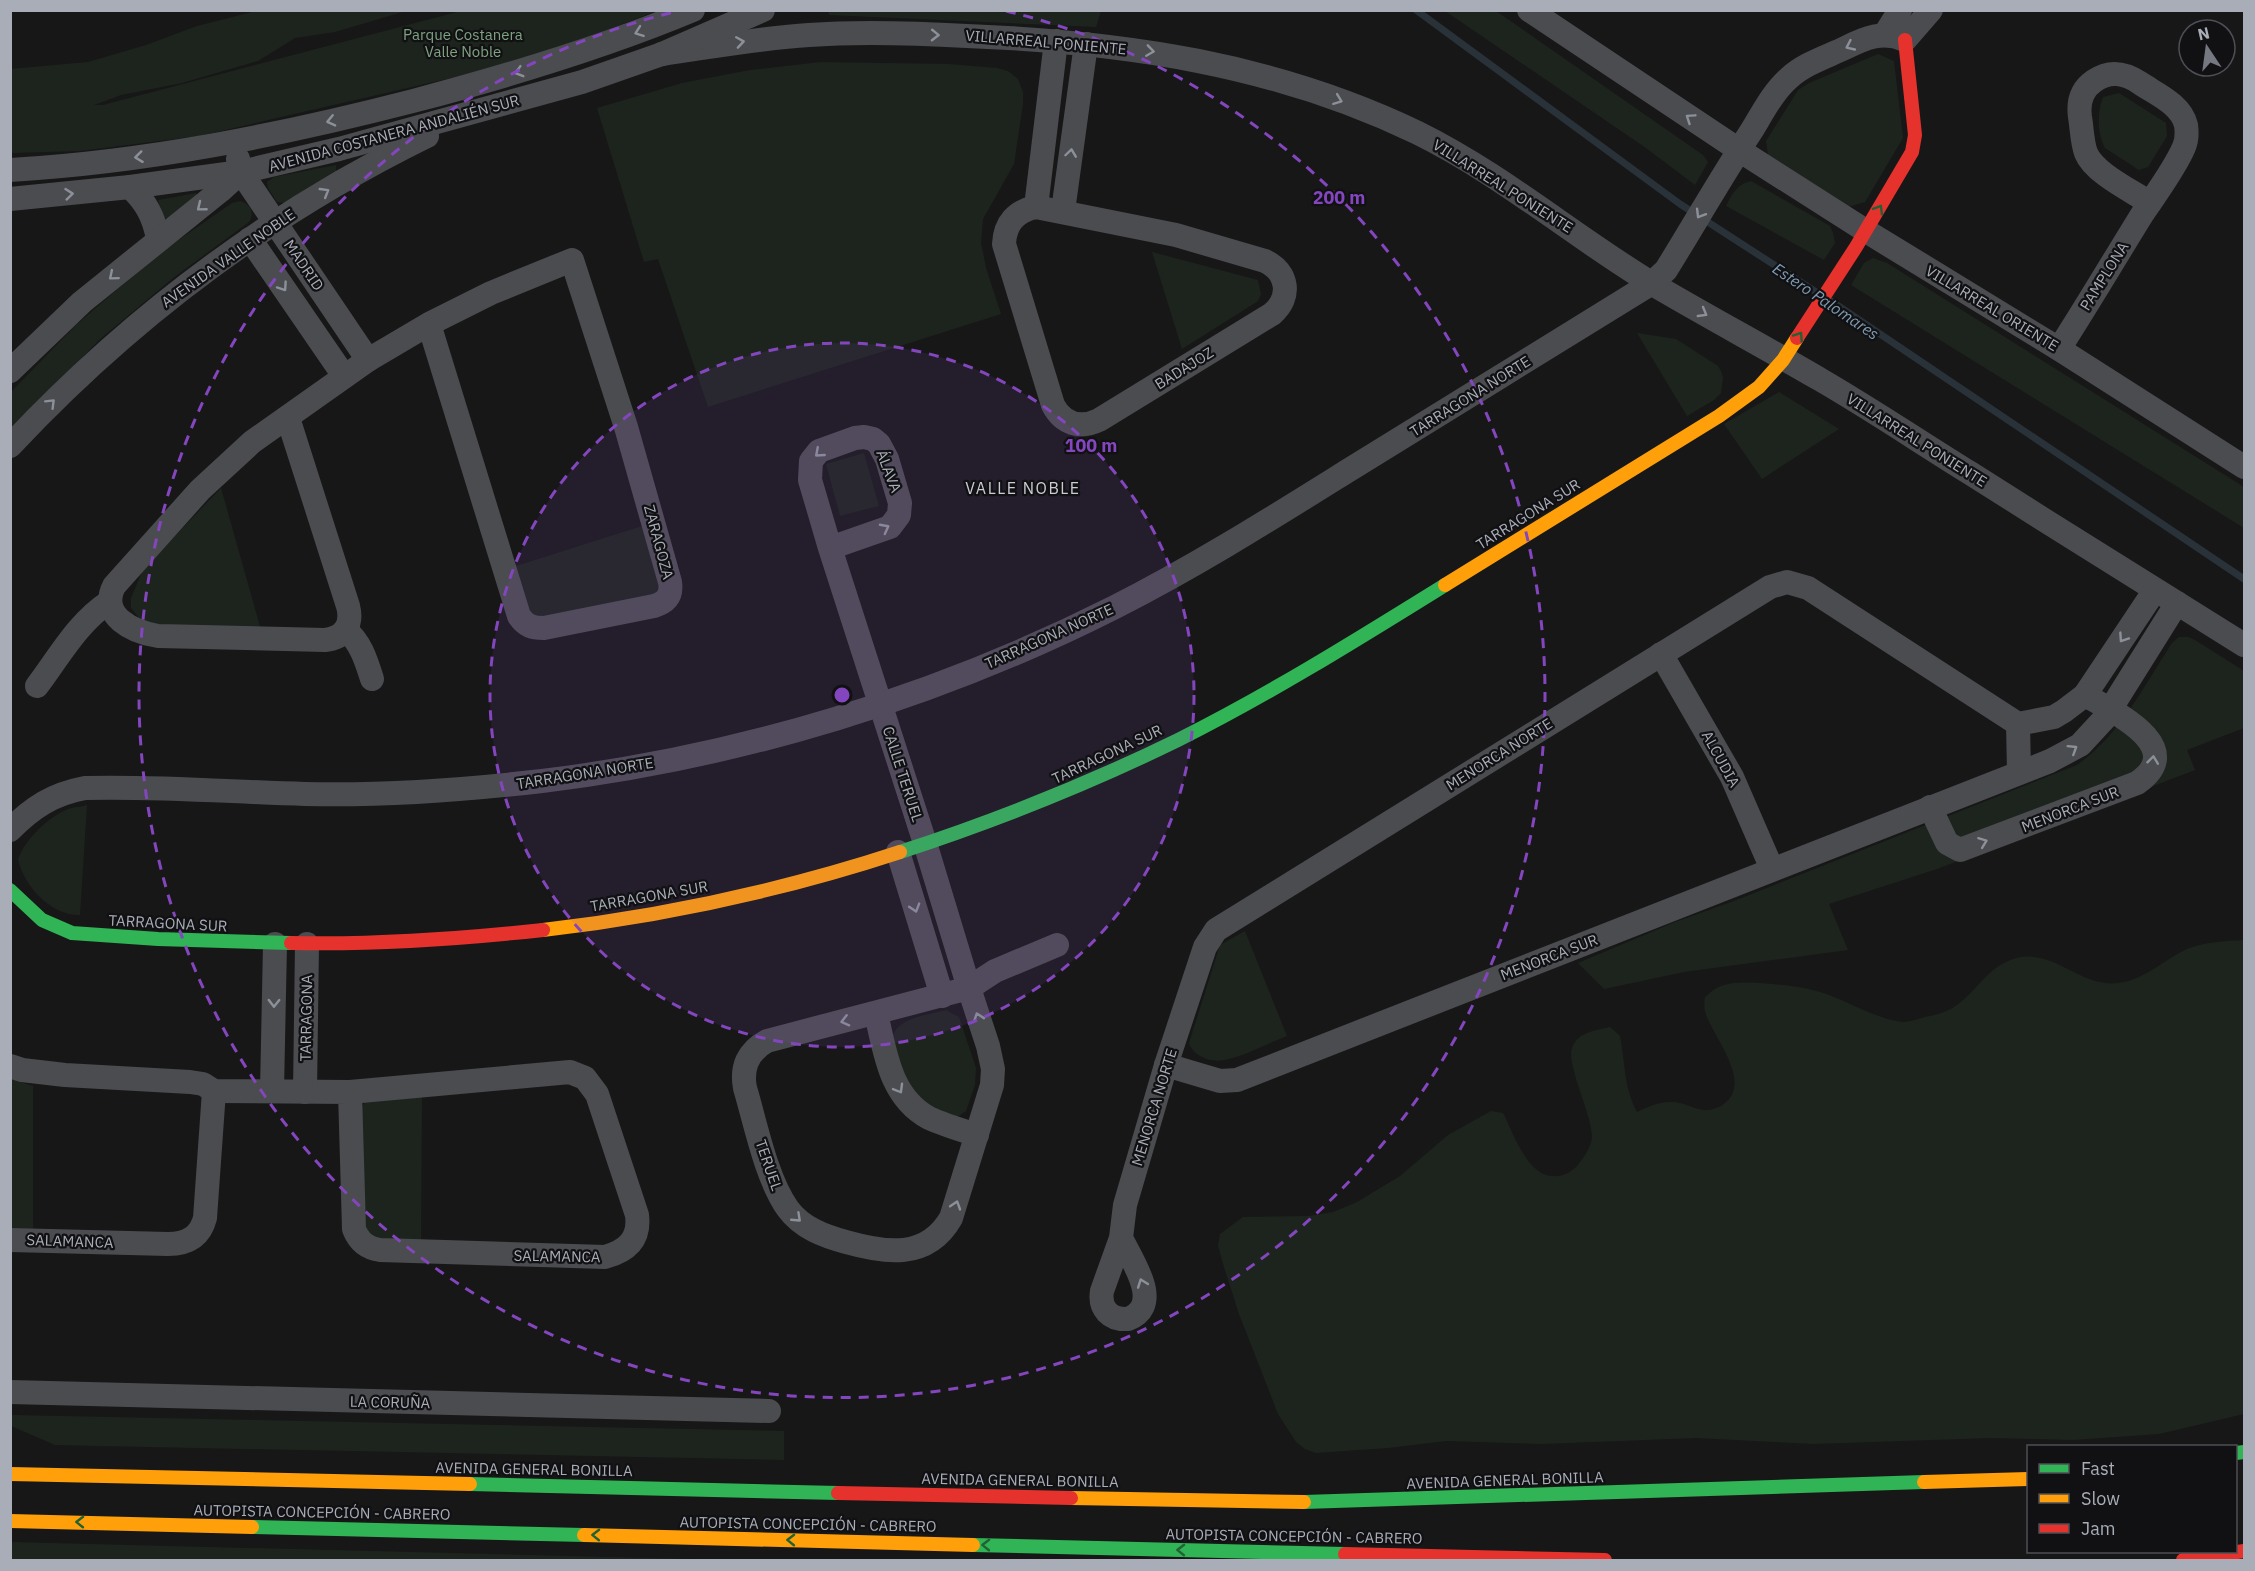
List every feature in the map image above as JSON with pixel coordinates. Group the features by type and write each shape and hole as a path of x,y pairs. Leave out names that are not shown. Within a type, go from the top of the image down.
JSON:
{"main road":[{"name":"TARRAGONA SUR","path":"10,890 43,921 72,934 275,944 386,943 465,937 612,920 777,887 925,843 1028,807 1088,782 1147,755 1273,688 1340,649 1719,416 1759,387 1783,360 1815,313 1909,159 1914,144 1914,124 1895,37"},
{"name":"AVENIDA GENERAL BONILLA","path":"10,1474 1249,1502 1341,1502 2027,1479"},
{"name":"AUTOPISTA CONCEPCIÓN - CABRERO","path":"10,1521 1605,1560"},
{"path":"2183,1560 2230,1553"}],"street":[{"name":"AVENIDA COSTANERA ANDALIÉN SUR","path":"10,170 156,155 235,142 376,111 575,56 693,10"},
{"name":"AVENIDA COSTANERA ANDALIÉN SUR","path":"10,199 130,187 241,172 339,149 582,82 662,54 764,10"},
{"name":"VILLARREAL ORIENTE","path":"1529,10 1739,150 2244,467"},
{"path":"1895,37 1899,10"},
{"path":"1895,37 1931,10"},
{"name":"VILLARREAL PONIENTE","path":"662,54 756,40 844,33 1056,41 1165,53 1226,66 1286,82 1377,114 1468,160 1652,284 1823,381 2244,645"},
{"name":"TARRAGONA NORTE","path":"10,830 27,813 50,798 66,791 85,788 319,794 419,792 489,787 582,775 675,759 756,740 880,705 1024,649 1111,609 1241,537 1652,284 1666,270 1739,150 1776,93 1789,78 1803,67 1864,39 1895,37"},
{"path":"1036,207 1056,41"},
{"path":"1063,211 1086,44"},
{"name":"PAMPLONA","path":"2059,349 2150,202 2185,145 2186,125 2177,108 2128,75 2108,74 2091,83 2081,98 2079,106 2086,152 2089,159 2101,171 2150,202"},
{"name":"AVENIDA VALLE NOBLE","path":"10,446 46,408 122,337 205,270 275,222 371,166 476,112"},
{"name":"MADRID","path":"235,142 241,172 368,360"},
{"path":"10,371 82,302 241,172"},
{"path":"130,187 141,197 149,210 158,239"},
{"name":"BADAJOZ","path":"1036,207 1176,235 1265,261 1273,265 1284,279 1286,287 1282,302 1272,314 1099,420 1082,426 1072,424 1064,420 1053,405 1004,244 1005,234 1014,217 1036,207"},
{"name":"MADRID","path":"250,239 344,376"},
{"name":"ZARAGOZA","path":"368,360 429,324 491,293 572,261 648,500 669,574 671,588 667,600 654,606 544,628 535,628 524,623 519,616 429,324"},
{"path":"288,418 350,614 346,630 340,636 325,640 158,636 146,634 126,625 116,615 109,602 114,586 200,490 252,442 368,360"},
{"name":"ÁLAVA","path":"830,548 890,527 899,515 900,503 887,459 879,444 873,439 855,438 825,447 814,455 811,461 810,480 830,548 880,705"},
{"name":"MENORCA NORTE","path":"1121,1238 1125,1205 1166,1065 1205,947 1216,930 1770,587 1778,583 1794,582 1808,588 2018,724"},
{"path":"2019,772 2018,724 2054,717 2085,695 2155,590"},
{"path":"37,686 84,623 109,602"},
{"name":"MENORCA SUR","path":"1166,1065 1220,1081 1237,1080 2058,757 2080,745 2094,732 2177,603"},
{"path":"346,630 360,647 372,679"},
{"name":"ALCUDIA","path":"1661,654 1732,777 1772,869"},
{"name":"MENORCA SUR","path":"1930,807 1947,843 1960,850 2137,783 2152,770 2155,761 2154,750 2144,733 2085,695"},
{"name":"CALLE TERUEL","path":"880,705 925,843"},
{"name":"TERUEL","path":"925,843 969,988 990,1052 993,1069 989,1100 951,1218 938,1236 919,1247 886,1252 840,1241 810,1229 790,1211 773,1180 745,1088 743,1078 748,1057 767,1041 969,988 995,971 1057,945"},
{"path":"898,852 942,996"},
{"path":"272,1092 275,944"},
{"name":"TARRAGONA","path":"305,1092 307,944"},
{"path":"876,1013 891,1074 904,1098 930,1119 977,1135"},
{"name":"SALAMANCA","path":"10,1066 22,1070 65,1075 190,1082 203,1084 214,1091 272,1092 350,1092 562,1071 578,1074 592,1085 597,1094 637,1215 637,1235 625,1249 605,1257 380,1250 366,1246 356,1236 354,1229 350,1092"},
{"name":"SALAMANCA","path":"10,1240 168,1244 186,1242 194,1238 199,1233 205,1218 214,1091"},
{"name":"LA CORUÑA","path":"10,1392 769,1411"}],"green space":[{"path":"1101,10 1096,27 829,15 828,11"},
{"name":"Parque Costanera Valle Noble","path":"256,11 406,11 335,32 295,38 258,61 182,83 121,95 94,105 103,105 461,11 656,11 579,41 473,73 199,136 80,151 11,153 10,69 88,62 146,45 197,26"},
{"path":"1445,11 1496,11 1703,155 1708,162 1695,185 1646,148"},
{"path":"1878,54 1894,61 1903,138 1865,202 1848,207 1768,155 1766,141 1798,90 1809,83"},
{"path":"821,62 949,64 997,68 1008,71 1018,79 1023,92 1023,104 1014,164 983,219 981,243 986,268 1001,314 708,407 658,259 644,262 597,108 682,83 750,70"},
{"path":"2119,93 2166,123 2167,136 2148,167 2139,170 2105,148 2100,136 2099,116 2103,97"},
{"path":"336,165 336,172 284,203 277,202 268,188 267,182 274,177"},
{"path":"1751,181 1830,226 1835,243 1824,260 1726,206 1739,187"},
{"path":"196,193 197,195 167,219 164,218 158,200"},
{"path":"240,201 251,209 252,215 249,222 173,278 99,340 11,432 11,392 76,325 157,255 232,203"},
{"path":"1152,252 1258,280 1261,294 1258,301 1182,349"},
{"path":"1873,258 1887,263 2244,487 2244,528 1851,285 1864,263"},
{"path":"1637,333 1676,339 1718,366 1723,378 1721,393 1714,400 1687,416"},
{"path":"1779,392 1839,429 1762,479 1724,424"},
{"path":"864,453 879,506 840,516 826,464"},
{"path":"221,488 261,630 160,629 139,618 131,608 131,598 143,569"},
{"path":"645,525 663,577 660,595 541,618 529,609 523,596 516,566"},
{"path":"2179,637 2195,640 2244,671 2244,728 2187,750 2195,770 1937,869 1829,904 1848,950 1684,972 1604,989 1578,963 1675,922 1734,901 2077,765 2093,753 2119,724 2172,643"},
{"path":"87,805 80,915 70,914 59,911 41,898 26,880 18,859 26,844 45,823 68,809"},
{"path":"1245,931 1287,1036 1232,1058 1219,1061 1208,1059 1194,1052 1189,1043 1220,945"},
{"path":"2244,940 2244,1414 2159,1434 2074,1440 1990,1438 1814,1444 1696,1438 1542,1444 1446,1441 1316,1453 1296,1442 1278,1414 1239,1314 1218,1246 1220,1234 1243,1217 1309,1216 1333,1212 1357,1202 1400,1176 1448,1135 1491,1111 1503,1113 1516,1141 1535,1168 1543,1174 1552,1176 1569,1173 1584,1156 1592,1138 1571,1056 1576,1041 1591,1031 1610,1027 1620,1036 1627,1084 1637,1112 1667,1102 1707,1110 1721,1106 1731,1097 1735,1085 1729,1060 1704,1008 1705,997 1723,985 1751,983 1807,989 1834,997 1885,1018 1905,1022 1951,1009 1999,966 2021,957 2036,957 2050,961 2103,983 2118,983 2137,978 2187,949 2215,942"},
{"path":"946,1010 959,1017 976,1068 975,1085 966,1111 959,1116 949,1116 926,1106 908,1086 892,1038 900,1025 907,1021"},
{"path":"11,1079 33,1086 33,1232 11,1230"},
{"path":"422,1093 421,1244 380,1243 364,1234 361,1108 366,1100"},
{"path":"11,1415 784,1431 784,1460 55,1445 11,1426"},
{"path":"11,1542 731,1560 11,1560"}],"waterway":[{"name":"Estero Palomares","path":"1416,10 1680,204 1816,292"},
{"name":"Estero Palomares","path":"1831,301 2244,579"}],"traffic: fast":[{"path":"900,852 1041,801 1178,740 1280,685 1445,585"},
{"path":"10,890 42,920 72,933 158,939 291,943"},
{"path":"2237,1453 2244,1452"},
{"path":"1304,1502 1924,1482"},
{"path":"470,1484 838,1493"},
{"path":"252,1527 584,1535"},
{"path":"973,1545 1345,1554"}],"traffic: slow":[{"path":"1445,585 1719,416 1759,387 1783,360 1797,338"},
{"path":"543,930 634,917 723,900 768,890 900,852"},
{"path":"10,1474 470,1484"},
{"path":"1924,1482 2027,1479"},
{"path":"1071,1498 1304,1502"},
{"path":"10,1521 252,1527"},
{"path":"584,1535 973,1545"}],"traffic: jam":[{"path":"1797,338 1856,247 1912,152 1915,135 1905,40"},
{"path":"291,943 417,941 543,930"},
{"path":"838,1493 1071,1498"},
{"path":"2237,1552 2244,1551"},
{"path":"2183,1560 2230,1553"},
{"path":"1345,1554 1605,1560"}],"district":[{"name":"VALLE NOBLE","path":"1023,488"}]}
